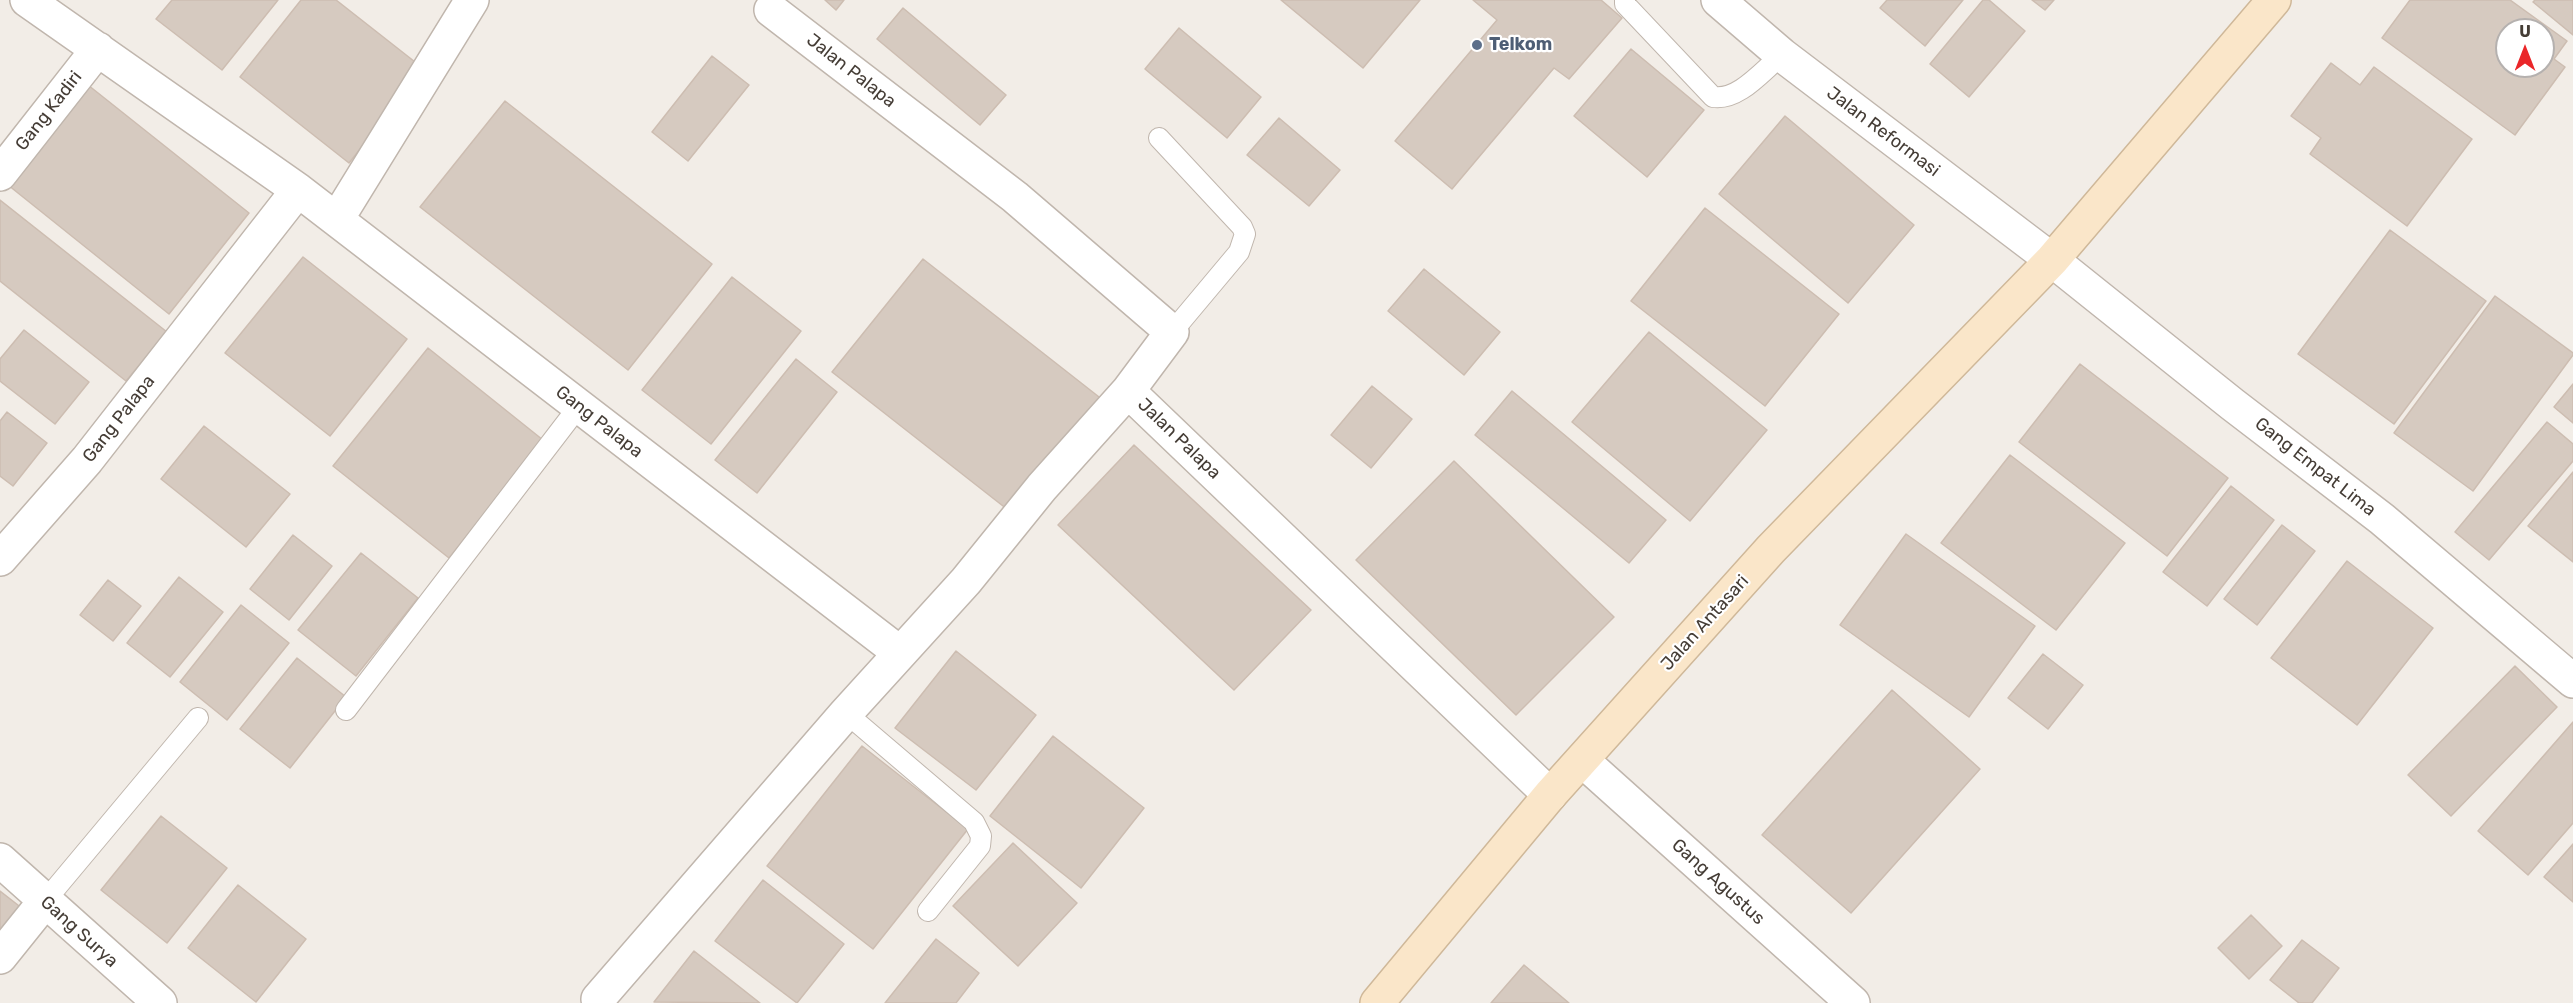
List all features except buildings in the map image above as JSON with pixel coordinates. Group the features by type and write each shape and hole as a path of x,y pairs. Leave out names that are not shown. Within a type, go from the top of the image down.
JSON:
{"street":[{"name":"Gang Palapa","path":"27,0 337,219 900,653"},
{"path":"337,219 472,0"},
{"name":"Jalan Reformasi","path":"1718,0 1782,55 2052,260"},
{"name":"Jalan Antasari","path":"1377,1003 1551,795 1771,549 2052,260 2274,0"},
{"name":"Jalan Palapa","path":"771,10 1015,197 1172,332 1128,391 1551,795"},
{"name":"Gang Kadiri","path":"0,174 98,48"},
{"name":"Gang Palapa","path":"0,559 87,460 298,190"},
{"name":"Gang Empat Lima","path":"2052,260 2232,404 2382,519 2573,681"},
{"path":"598,999 846,713 966,582 1042,487 1128,391"},
{"name":"Gang Agustus","path":"1583,761 1853,1003"},
{"name":"Gang Surya","path":"0,860 160,1003"},
{"path":"0,957 45,901"}],"lane":[{"path":"1625,0 1625,4 1713,98 1722,99 1733,95 1782,55"},
{"path":"1159,138 1242,227 1245,234 1239,252 1172,332"},
{"path":"346,710 579,406"},
{"path":"846,713 974,822 981,836 980,846 928,911"},
{"path":"45,901 198,718"}],"place":[{"name":"Telkom","path":"1477,45"}]}
